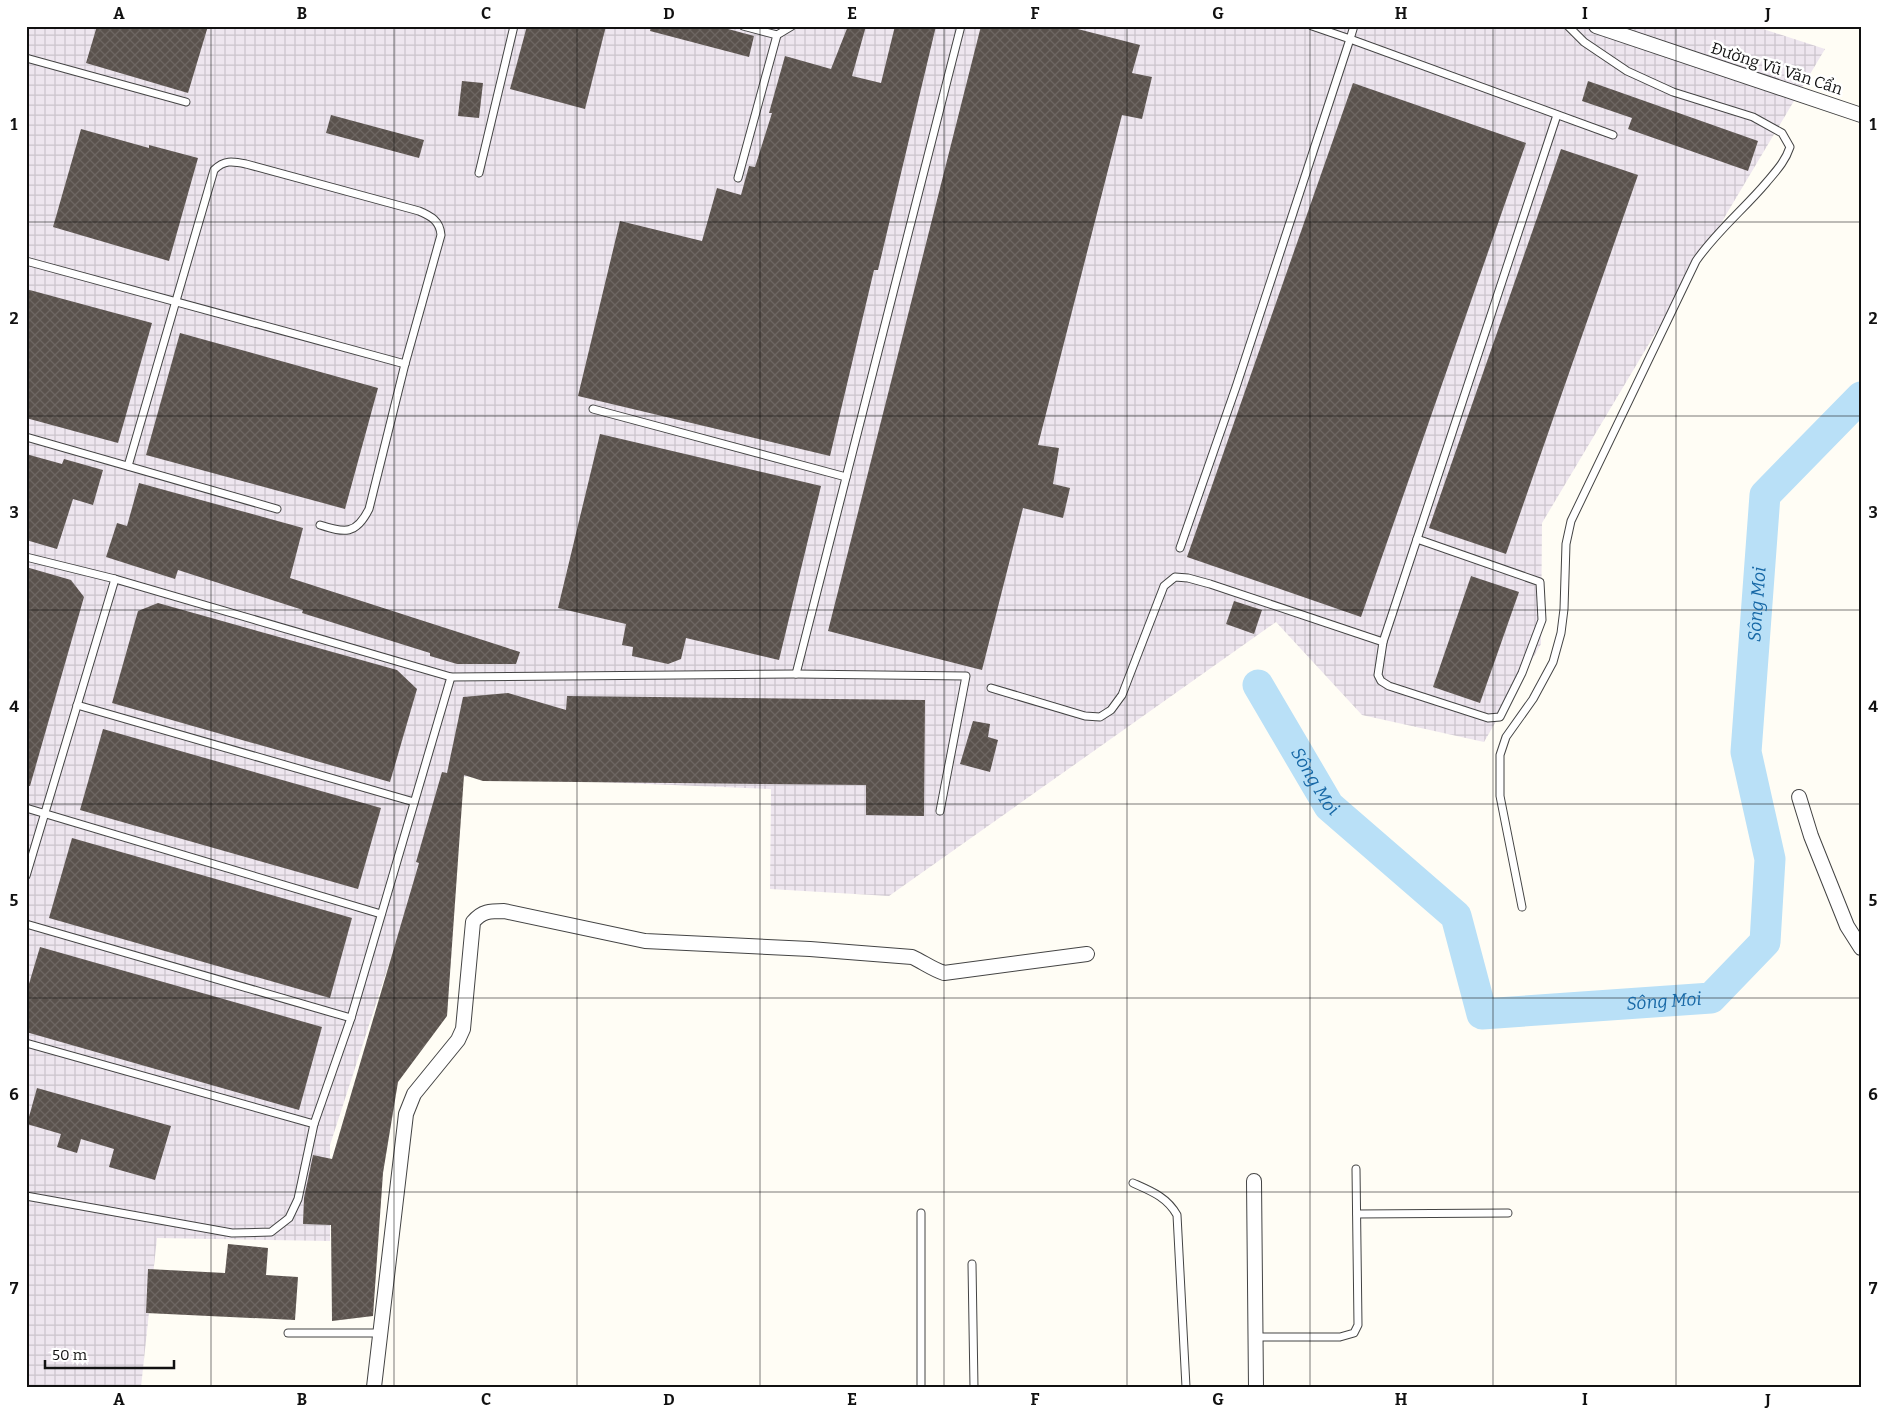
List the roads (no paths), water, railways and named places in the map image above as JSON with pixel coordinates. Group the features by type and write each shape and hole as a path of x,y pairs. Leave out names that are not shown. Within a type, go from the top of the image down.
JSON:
{"street":[{"name":"Đường Vũ Văn Cẩn","path":"1596,26 1861,115"},
{"path":"1799,797 1814,845 1847,926 1861,948"},
{"path":"374,1387 406,1114 414,1094 458,1040 463,1029 473,922 479,914 488,910 504,911 645,941 810,949 912,957 922,961 932,970 944,973 1087,954"},
{"path":"1254,1181 1256,1387"}],"lane":[{"path":"479,173 514,26"},
{"path":"743,26 777,35"},
{"path":"738,178 777,35 792,26"},
{"path":"796,674 961,26"},
{"path":"1312,26 1613,135"},
{"path":"1180,548 1236,387 1354,26"},
{"path":"1522,906 1500,796 1500,755 1506,737 1533,699 1553,662 1561,633 1566,544 1571,521 1696,261 1708,244 1759,192 1786,160 1790,147 1782,133 1753,117 1673,92 1626,71 1584,42 1568,26"},
{"path":"26,58 186,102"},
{"path":"1417,539 1540,582 1542,620 1522,673 1500,717 1488,718 1390,686 1381,682 1378,675 1383,642 1417,539 1557,115"},
{"path":"128,466 214,170 220,163 246,164 410,208 430,216 437,222 441,235 404,364 369,509 362,521 353,529 341,532 320,525"},
{"path":"26,261 404,364"},
{"path":"593,409 846,477"},
{"path":"26,437 277,509"},
{"path":"26,557 115,579 450,677 796,674 966,676 940,811"},
{"path":"991,688 1086,716 1100,717 1111,710 1122,696 1164,586 1175,577 1188,578 1210,584 1383,642"},
{"path":"26,876 115,579"},
{"path":"26,1196 232,1233 271,1232 290,1218 298,1199 314,1124 351,1018 450,677"},
{"path":"77,704 414,802"},
{"path":"26,808 381,914"},
{"path":"26,924 351,1018"},
{"path":"26,1042 314,1124"},
{"path":"1256,1338 1340,1338 1354,1333 1358,1325 1356,1169"},
{"path":"1133,1183 1160,1195 1174,1209 1177,1215 1186,1387"},
{"path":"921,1213 921,1387"},
{"path":"1356,1214 1508,1213"},
{"path":"972,1264 974,1387"},
{"path":"288,1333 380,1334"}],"waterway":[{"name":"Sông Moi","path":"1258,685 1329,806 1456,916 1482,1014 1711,998 1765,942 1770,859 1746,752 1765,495 1861,397"}]}
